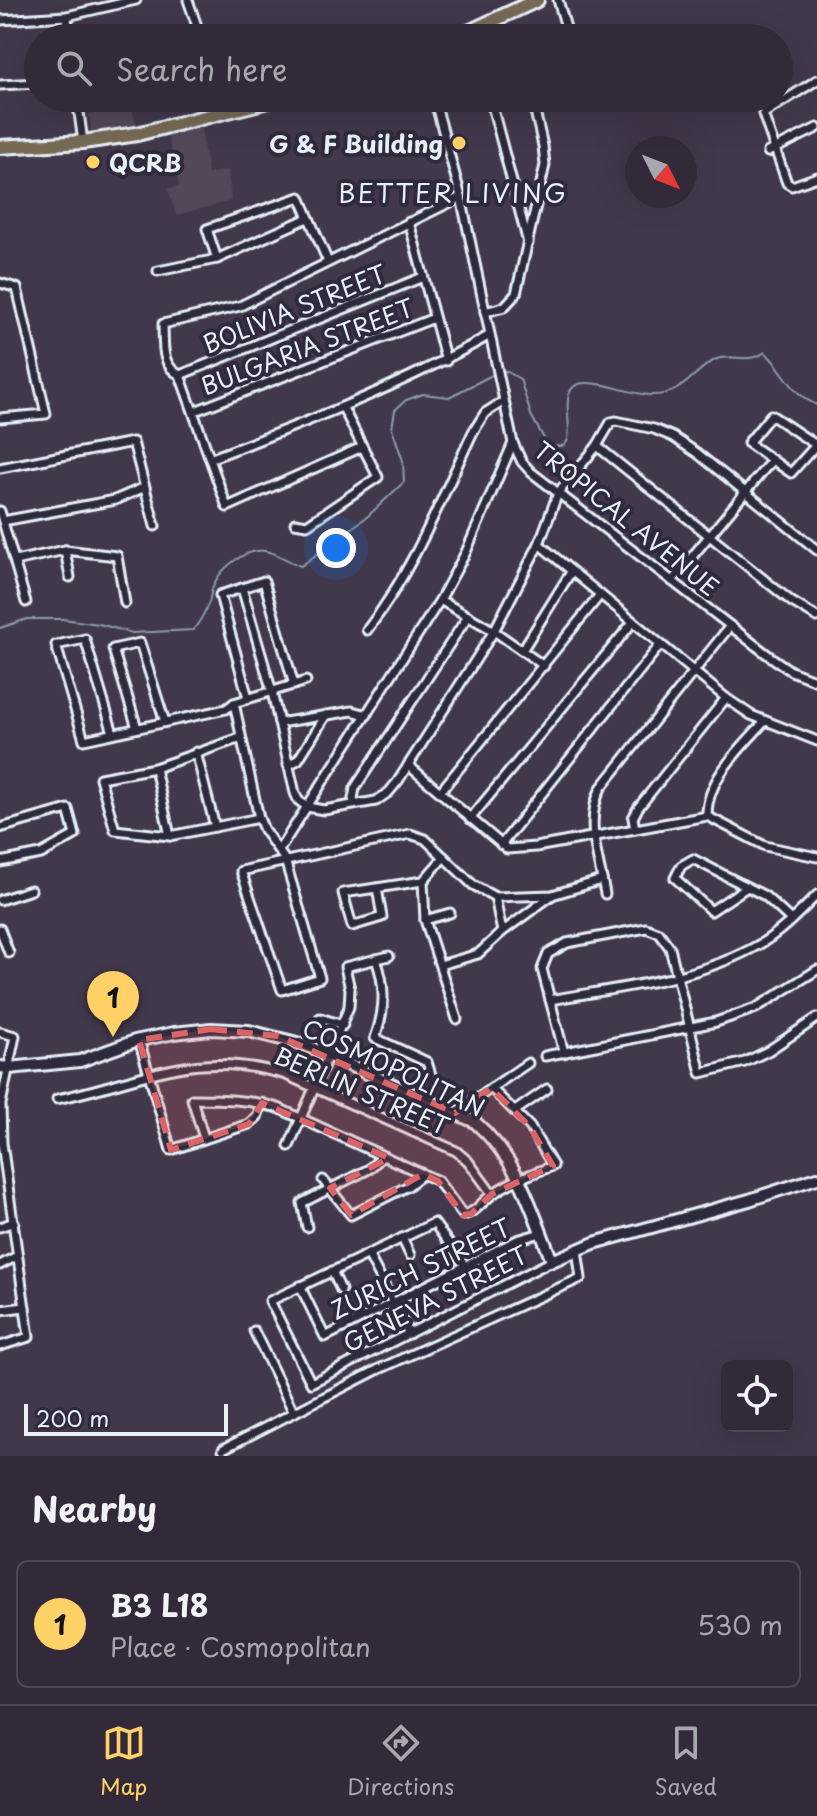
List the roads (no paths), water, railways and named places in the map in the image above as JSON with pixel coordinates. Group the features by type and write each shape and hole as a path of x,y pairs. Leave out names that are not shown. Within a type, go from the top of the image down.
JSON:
{"main road":[{"path":"486,24 537,0"},
{"path":"0,147 83,142 137,134 227,112"}],"street":[{"path":"0,20 67,16 136,0"},
{"path":"188,0 196,24"},
{"path":"558,0 565,24"},
{"path":"67,16 68,24"},
{"path":"793,95 817,80"},
{"path":"0,85 24,84"},
{"path":"79,112 83,142"},
{"name":"TROPICAL AVENUE","path":"438,112 461,197 513,443 522,462 730,626 791,671 817,681"},
{"path":"494,112 528,245"},
{"path":"485,312 504,307 513,300 528,245 545,165 535,112"},
{"path":"766,112 763,114 771,150 789,185 817,177"},
{"path":"771,150 817,128"},
{"path":"217,259 207,229 300,197 328,262"},
{"path":"362,447 227,507 180,375 170,369 166,362 163,324 240,306 461,197"},
{"path":"158,271 217,259 308,218"},
{"path":"409,222 446,361"},
{"name":"BOLIVIA STREET","path":"180,375 423,277"},
{"path":"0,283 17,288 46,414 0,418"},
{"name":"BULGARIA STREET","path":"195,411 434,318"},
{"path":"212,458 343,408 446,361 490,335"},
{"path":"367,630 398,586 473,432 485,413 504,401"},
{"path":"295,523 307,525 378,477 343,408"},
{"path":"771,415 816,445 791,473 772,460 748,443 771,415"},
{"path":"242,588 272,692 295,793 298,800 317,811 383,797 408,765 494,631 539,544 558,493 597,446 611,422 654,429 673,437 817,550"},
{"path":"0,468 133,442 155,526"},
{"path":"279,850 440,600 466,552 513,443"},
{"path":"597,446 792,602 817,617"},
{"path":"672,581 772,460"},
{"path":"3,521 115,500 145,487"},
{"path":"0,511 26,602"},
{"path":"539,544 726,698 765,721 817,741"},
{"path":"15,561 65,550 117,556 125,603"},
{"path":"65,550 70,577"},
{"path":"523,649 571,572"},
{"path":"248,698 220,595 264,581 294,685"},
{"path":"440,792 600,595"},
{"path":"440,600 523,649 544,666"},
{"path":"355,804 355,788 468,616"},
{"path":"470,819 633,622"},
{"path":"605,894 591,820 594,802 601,788 730,626"},
{"path":"113,733 85,639 56,645 84,740 226,709 248,698 306,681"},
{"path":"137,728 113,649 140,643 165,722"},
{"path":"501,845 660,645"},
{"path":"635,829 633,818 638,808 726,698"},
{"path":"234,703 259,818 285,860 320,978 282,990 241,871 285,860 410,834 425,839 473,885 495,897 552,895 602,880"},
{"path":"279,723 352,711 367,715"},
{"path":"288,765 298,760 326,715"},
{"path":"707,816 706,802 713,788 737,753 765,721"},
{"path":"240,738 155,768 100,778 115,830 170,836 259,818"},
{"path":"196,752 215,827"},
{"path":"408,765 501,845 515,850 707,816 765,846 817,857"},
{"path":"155,768 170,836"},
{"path":"0,828 68,809 75,835 41,854 0,862"},
{"path":"377,888 382,917 352,926 343,893 423,881 444,857"},
{"path":"747,887 711,911 675,878 681,866 693,859 765,896 791,920"},
{"path":"423,881 425,920 457,1019"},
{"path":"0,900 31,890"},
{"path":"440,965 478,954 552,895"},
{"path":"550,1000 724,963 763,942 817,895"},
{"path":"495,897 502,932"},
{"path":"425,920 450,913"},
{"path":"564,1053 542,969 544,961 555,948 567,943 646,928 666,939 679,975 701,1073 745,1062 768,1051 817,1018"},
{"path":"0,929 9,953"},
{"path":"289,1146 349,1007 350,989 345,967 389,956"},
{"path":"376,959 384,997 382,1020 375,1038 427,1062 433,1081 425,1099"},
{"path":"545,1056 690,1027 756,1008 817,970"},
{"path":"320,1018 343,1025"},
{"name":"COSMOPOLITAN","path":"4,1068 80,1061 139,1040 174,1033 211,1029 278,1036 475,1122 493,1137 520,1179 552,1261"},
{"path":"0,1032 15,1036 4,1068 2,1143 29,1337 0,1346"},
{"path":"139,1040 171,1150 249,1124 257,1117 262,1103"},
{"path":"455,1113 528,1063"},
{"name":"BERLIN STREET","path":"57,1099 185,1065 259,1067 315,1088 456,1151 468,1161 492,1194"},
{"path":"204,1138 192,1099 242,1099 262,1103 438,1181 463,1215 471,1214 492,1194 553,1166 530,1127 491,1088"},
{"path":"515,1111 547,1089"},
{"path":"302,1203 369,1169 383,1156"},
{"path":"323,1180 351,1215 408,1186 423,1174"},
{"name":"GENEVA STREET","path":"300,1286 270,1301 311,1383 577,1250 817,1178"},
{"path":"294,1196 302,1203 307,1227"},
{"path":"0,1227 14,1222"},
{"path":"300,1286 434,1223 466,1267"},
{"name":"ZURICH STREET","path":"300,1286 325,1337 517,1240 541,1233"},
{"path":"402,1238 410,1255"},
{"path":"223,1449 377,1370 581,1278 577,1250"},
{"path":"368,1254 409,1334"},
{"path":"0,1265 17,1256"},
{"path":"332,1271 341,1290"},
{"path":"0,1310 25,1307"},
{"path":"254,1331 294,1413"}],"waterway":[{"path":"503,372 520,379 531,415 547,444 560,446 567,442 569,395 574,386 598,384 643,394 666,394 682,386 712,362 723,358 747,358 765,352 794,388 817,405"},
{"path":"0,628 27,619 63,619 132,633 193,630 206,609 213,586 235,560 250,552 265,551 301,566 368,516 404,482 403,461 392,428 395,410 406,400 423,394 449,397 496,373"}],"place":[{"name":"G & F Building","path":"459,143"},
{"name":"QCRB","path":"93,162"},
{"name":"B3 L18","path":"113,1037"}],"district":[{"name":"BETTER LIVING","path":"453,192"}]}
